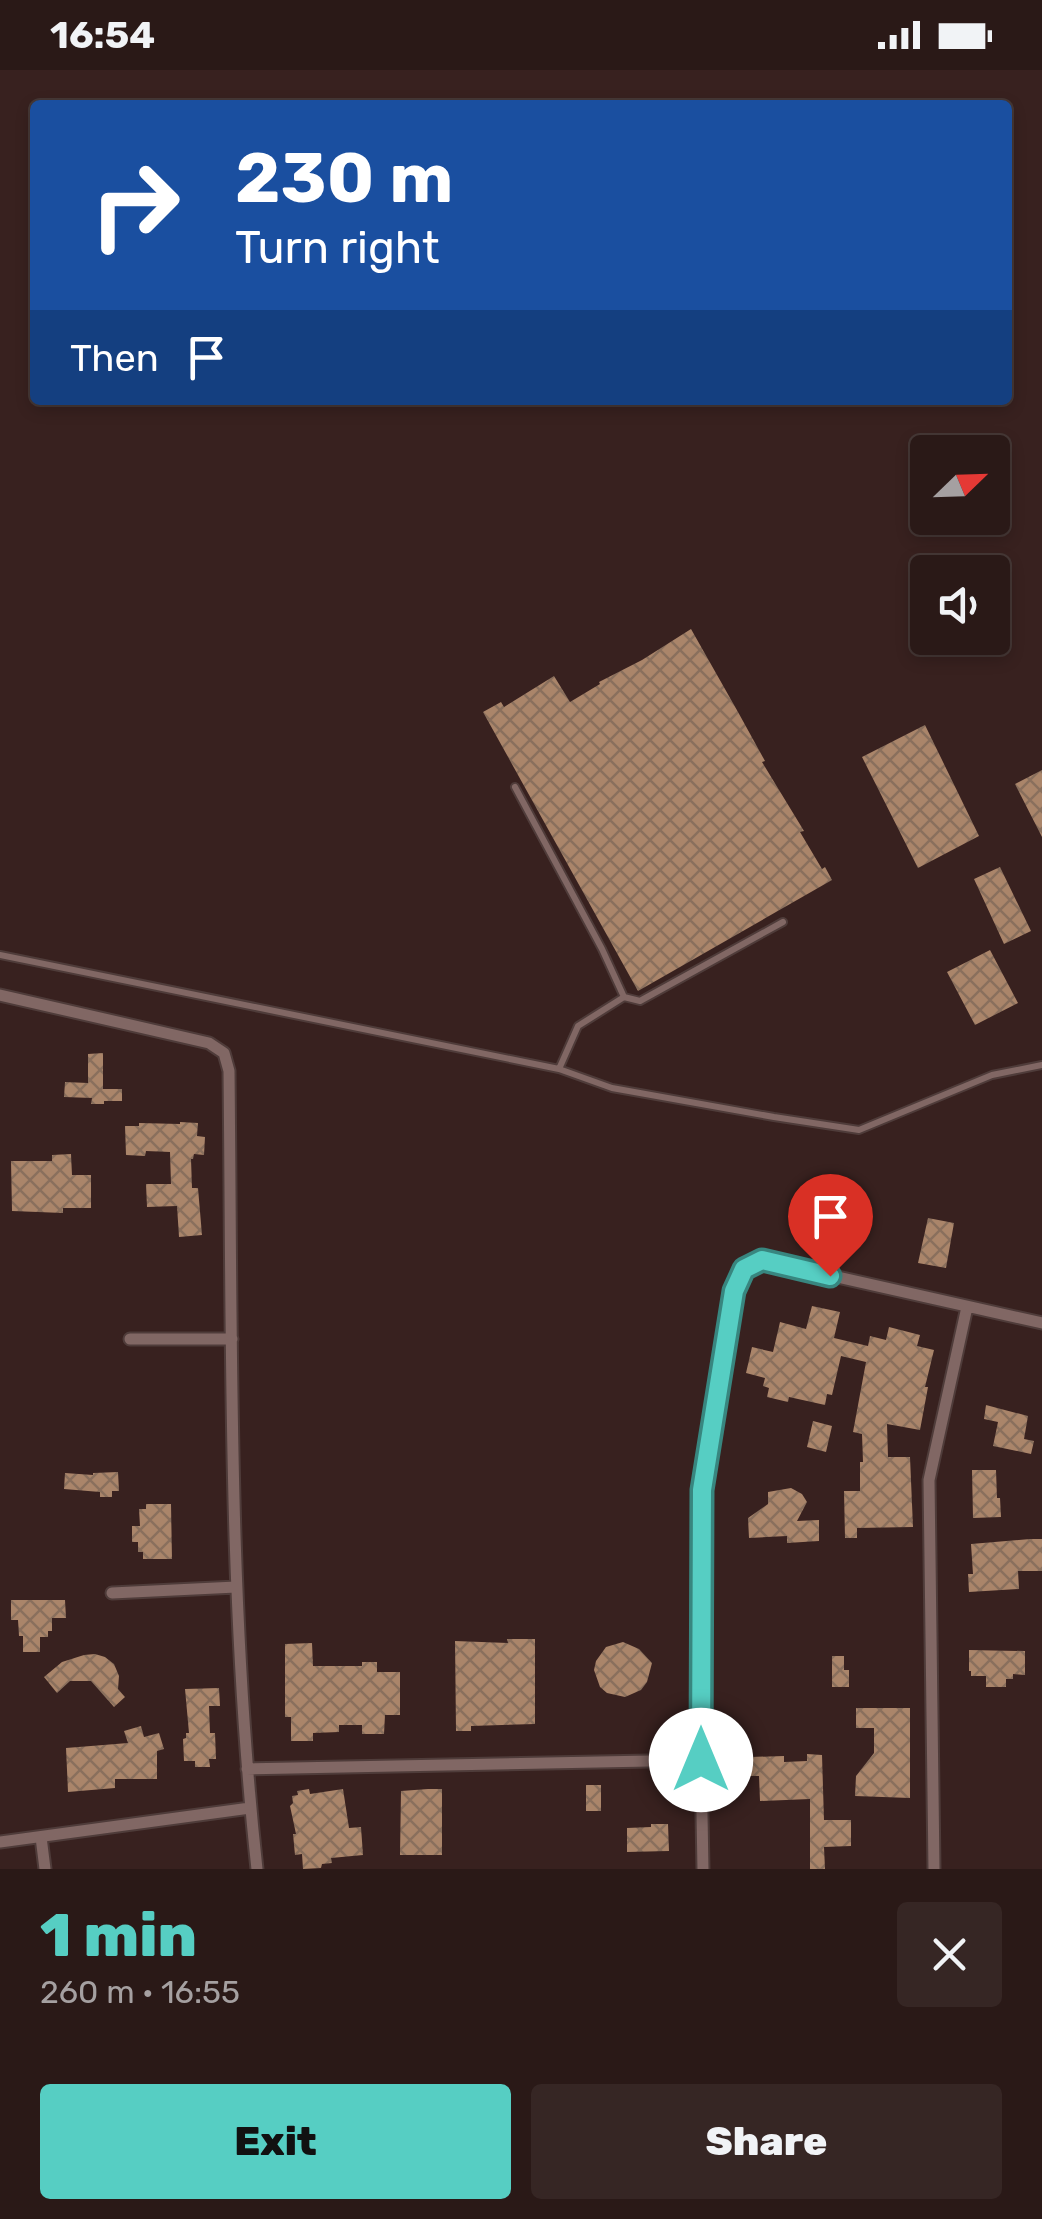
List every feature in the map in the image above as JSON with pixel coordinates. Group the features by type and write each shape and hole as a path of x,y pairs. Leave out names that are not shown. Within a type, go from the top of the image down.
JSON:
{"street":[{"path":"0,995 209,1043 224,1053 228,1071 236,1587 257,1869"},
{"path":"703,1869 702,1490 734,1291 744,1269 762,1260 1042,1323"},
{"path":"934,1869 928,1480 967,1306"},
{"path":"130,1338 232,1340"},
{"path":"112,1594 236,1587"},
{"path":"247,1768 701,1760"},
{"path":"0,1842 250,1808"},
{"path":"42,1837 45,1869"}],"lane":[{"path":"515,787 624,997"},
{"path":"559,1069 578,1026 624,997 640,1001 783,922"},
{"path":"0,954 559,1069 612,1088 859,1130 992,1075 1042,1064"}],"building":[{"path":"691,629 804,831 800,832 832,880 638,991 483,712 501,702 504,707 554,676 570,702"},
{"path":"925,725 979,836 918,868 862,757"},
{"path":"1042,770 1042,837 1015,784"},
{"path":"1000,867 1031,931 1004,944 974,879"},
{"path":"990,950 1018,1003 975,1025 947,972"},
{"path":"103,1053 103,1089 122,1089 122,1101 91,1104 92,1098 64,1097 65,1082 88,1083 88,1054"},
{"path":"198,1123 197,1136 205,1137 204,1155 194,1154 191,1159 192,1188 198,1188 202,1235 179,1237 177,1206 147,1207 146,1184 171,1184 170,1152 126,1155 125,1126"},
{"path":"71,1154 72,1175 91,1175 91,1208 63,1208 63,1213 12,1211 11,1161 52,1161 52,1155"},
{"path":"928,1218 954,1223 946,1268 918,1263"},
{"path":"812,1306 840,1312 834,1338 868,1346 870,1336 886,1340 889,1327 920,1335 917,1346 934,1350 920,1430 887,1424 888,1457 910,1457 913,1527 857,1528 857,1538 845,1538 844,1491 860,1491 862,1434 853,1432 866,1362 841,1356 832,1395 827,1394 825,1405 789,1397 788,1402 767,1397 765,1378 746,1373 752,1347 773,1352 780,1322 806,1329"},
{"path":"986,1405 1028,1416 1024,1439 1034,1441 1031,1454 993,1446 998,1422 984,1419"},
{"path":"813,1421 832,1426 826,1452 807,1447"},
{"path":"972,1470 996,1470 1001,1517 973,1518"},
{"path":"118,1472 119,1491 112,1491 112,1497 64,1489 65,1473"},
{"path":"791,1488 807,1502 797,1521 819,1520 819,1541 787,1543 787,1536 749,1538 748,1518 768,1504 768,1492"},
{"path":"146,1504 171,1504 172,1559 143,1559 138,1542 132,1542 132,1526 140,1526 139,1509 146,1509"},
{"path":"1042,1539 1042,1571 1018,1571 1019,1589 969,1592 968,1574 973,1574 971,1544"},
{"path":"11,1600 65,1600 66,1618 52,1618 52,1631 48,1631 48,1637 40,1637 40,1652 23,1652 18,1620 11,1620"},
{"path":"507,1639 535,1639 535,1724 471,1726 471,1731 456,1731 455,1641 508,1643"},
{"path":"623,1642 639,1649 652,1663 641,1690 625,1697 600,1687 594,1670 606,1647"},
{"path":"312,1643 313,1666 362,1666 362,1662 377,1662 377,1672 400,1672 400,1715 385,1715 384,1734 362,1734 362,1725 339,1725 339,1732 313,1733 313,1741 291,1741 291,1717 285,1717 285,1644"},
{"path":"969,1650 1025,1651 1025,1675 1013,1674 1013,1679 1006,1679 1006,1687 986,1687 986,1676 971,1676"},
{"path":"95,1654 114,1664 119,1676 118,1689 125,1697 114,1707 91,1681 70,1681 57,1693 44,1677 62,1662"},
{"path":"832,1656 844,1656 849,1687 832,1687"},
{"path":"219,1688 220,1706 209,1706 216,1759 209,1759 210,1767 195,1767 195,1761 184,1761 183,1739 189,1733 185,1689"},
{"path":"856,1708 910,1708 910,1798 855,1796 856,1776 874,1753 874,1728 856,1728"},
{"path":"141,1726 144,1737 159,1733 164,1749 157,1751 157,1779 115,1779 115,1788 68,1792 66,1748 128,1743 124,1731"},
{"path":"807,1754 822,1755 824,1820 851,1820 851,1846 824,1847 825,1869 810,1869 810,1799 760,1801 759,1776 750,1776 750,1757 784,1756 784,1762 807,1761"},
{"path":"586,1785 601,1785 601,1811 586,1811"},
{"path":"309,1789 310,1794 343,1789 349,1828 361,1827 363,1855 331,1858 332,1863 322,1864 321,1868 303,1869 302,1854 295,1855 296,1834 290,1806 297,1791"},
{"path":"442,1789 442,1855 400,1855 401,1791"},
{"path":"668,1824 669,1851 627,1852 627,1828"}],"route":[{"path":"701,1760 702,1490 734,1291 744,1269 762,1260 830,1276"}]}
